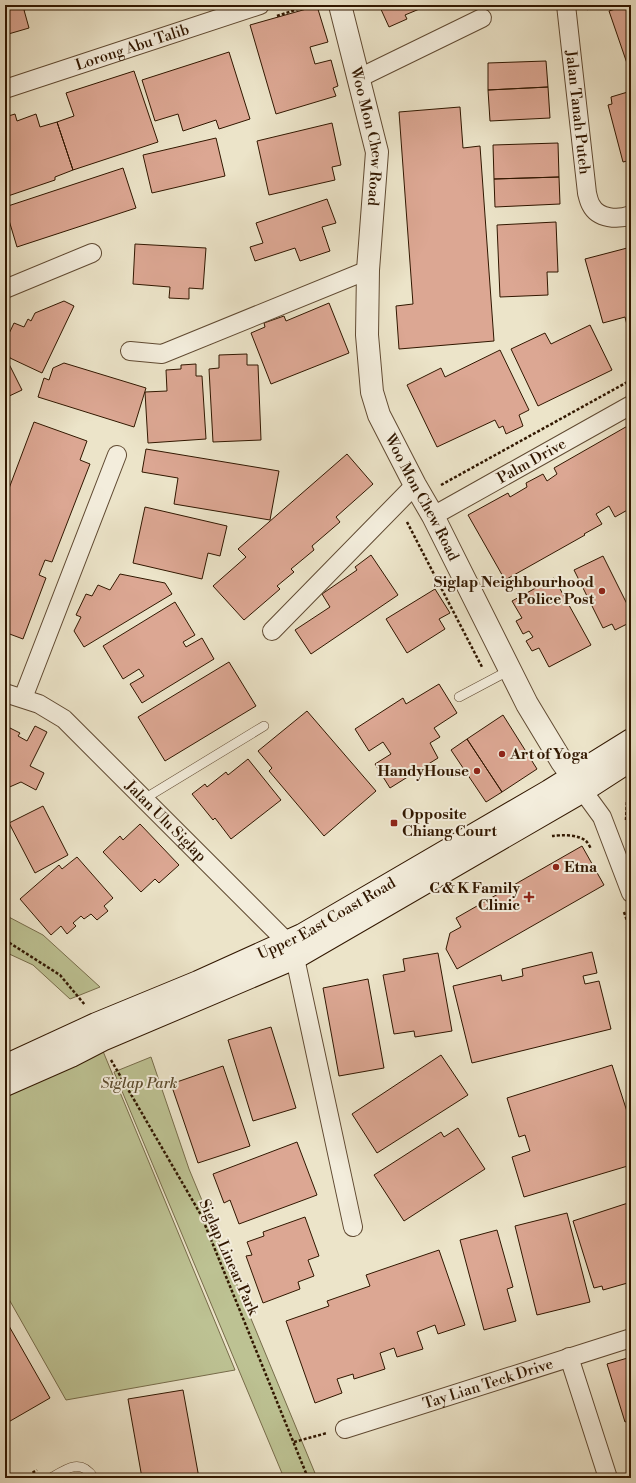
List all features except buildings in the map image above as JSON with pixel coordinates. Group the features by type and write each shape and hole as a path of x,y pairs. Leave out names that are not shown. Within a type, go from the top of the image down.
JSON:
{"main road":[{"name":"Woo Mon Chew Road","path":"340,5 377,152 368,270 367,335 372,392 379,415 415,485 442,511 510,670 551,744 578,784"},
{"name":"Upper East Coast Road","path":"578,784 631,740"},
{"name":"Upper East Coast Road","path":"5,1085 71,1056 291,950 578,784 631,760"},
{"name":"Upper East Coast Road","path":"5,1066 96,1024 198,982 291,950"}],"street":[{"name":"Lorong Abu Talib","path":"5,89 260,5"},
{"name":"Jalan Tanah Puteh","path":"566,5 587,193 591,206 600,214 612,218 631,215"},
{"path":"358,78 482,18"},
{"path":"5,289 92,253"},
{"path":"130,351 162,354 368,270"},
{"name":"Palm Drive","path":"442,511 631,405"},
{"path":"23,698 117,455"},
{"path":"272,631 415,485"},
{"name":"Jalan Ulu Siglap","path":"5,693 39,704 64,719 291,950"},
{"path":"578,784 602,817 631,893"},
{"name":"Upper East Coast Road","path":"291,950 353,1227"},
{"name":"Tay Lian Teck Drive","path":"345,1429 631,1338"},
{"path":"568,1357 608,1478"}],"lane":[{"path":"459,697 510,670"},
{"path":"144,799 264,726"},
{"path":"51,1478 66,1469 80,1466 87,1470 94,1478"}],"path":[{"path":"440,485 631,380"},
{"path":"437,478 440,485 442,511"},
{"path":"627,800 627,824"},
{"path":"5,940 60,975 86,1005"},
{"name":"Siglap Linear Park","path":"108,1056 201,1216 308,1478"},
{"path":"294,1442 345,1429"}],"green space":[{"path":"5,915 43,935 100,987 70,999 33,965 5,952"},
{"path":"100,1044 235,1370 66,1400 6,1294 5,1295 5,1088"},
{"name":"Siglap Park","path":"151,1057 189,1169 317,1478 284,1478 114,1072"}],"place":[{"name":"Siglap Neighbourhood Police Post","path":"602,591"},
{"name":"Art of Yoga","path":"502,754"},
{"name":"HandyHouse","path":"477,771"},
{"name":"Opposite Chiang Court","path":"394,823"},
{"name":"Etna","path":"556,867"},
{"name":"C & K Family Clinic","path":"529,897"}]}
